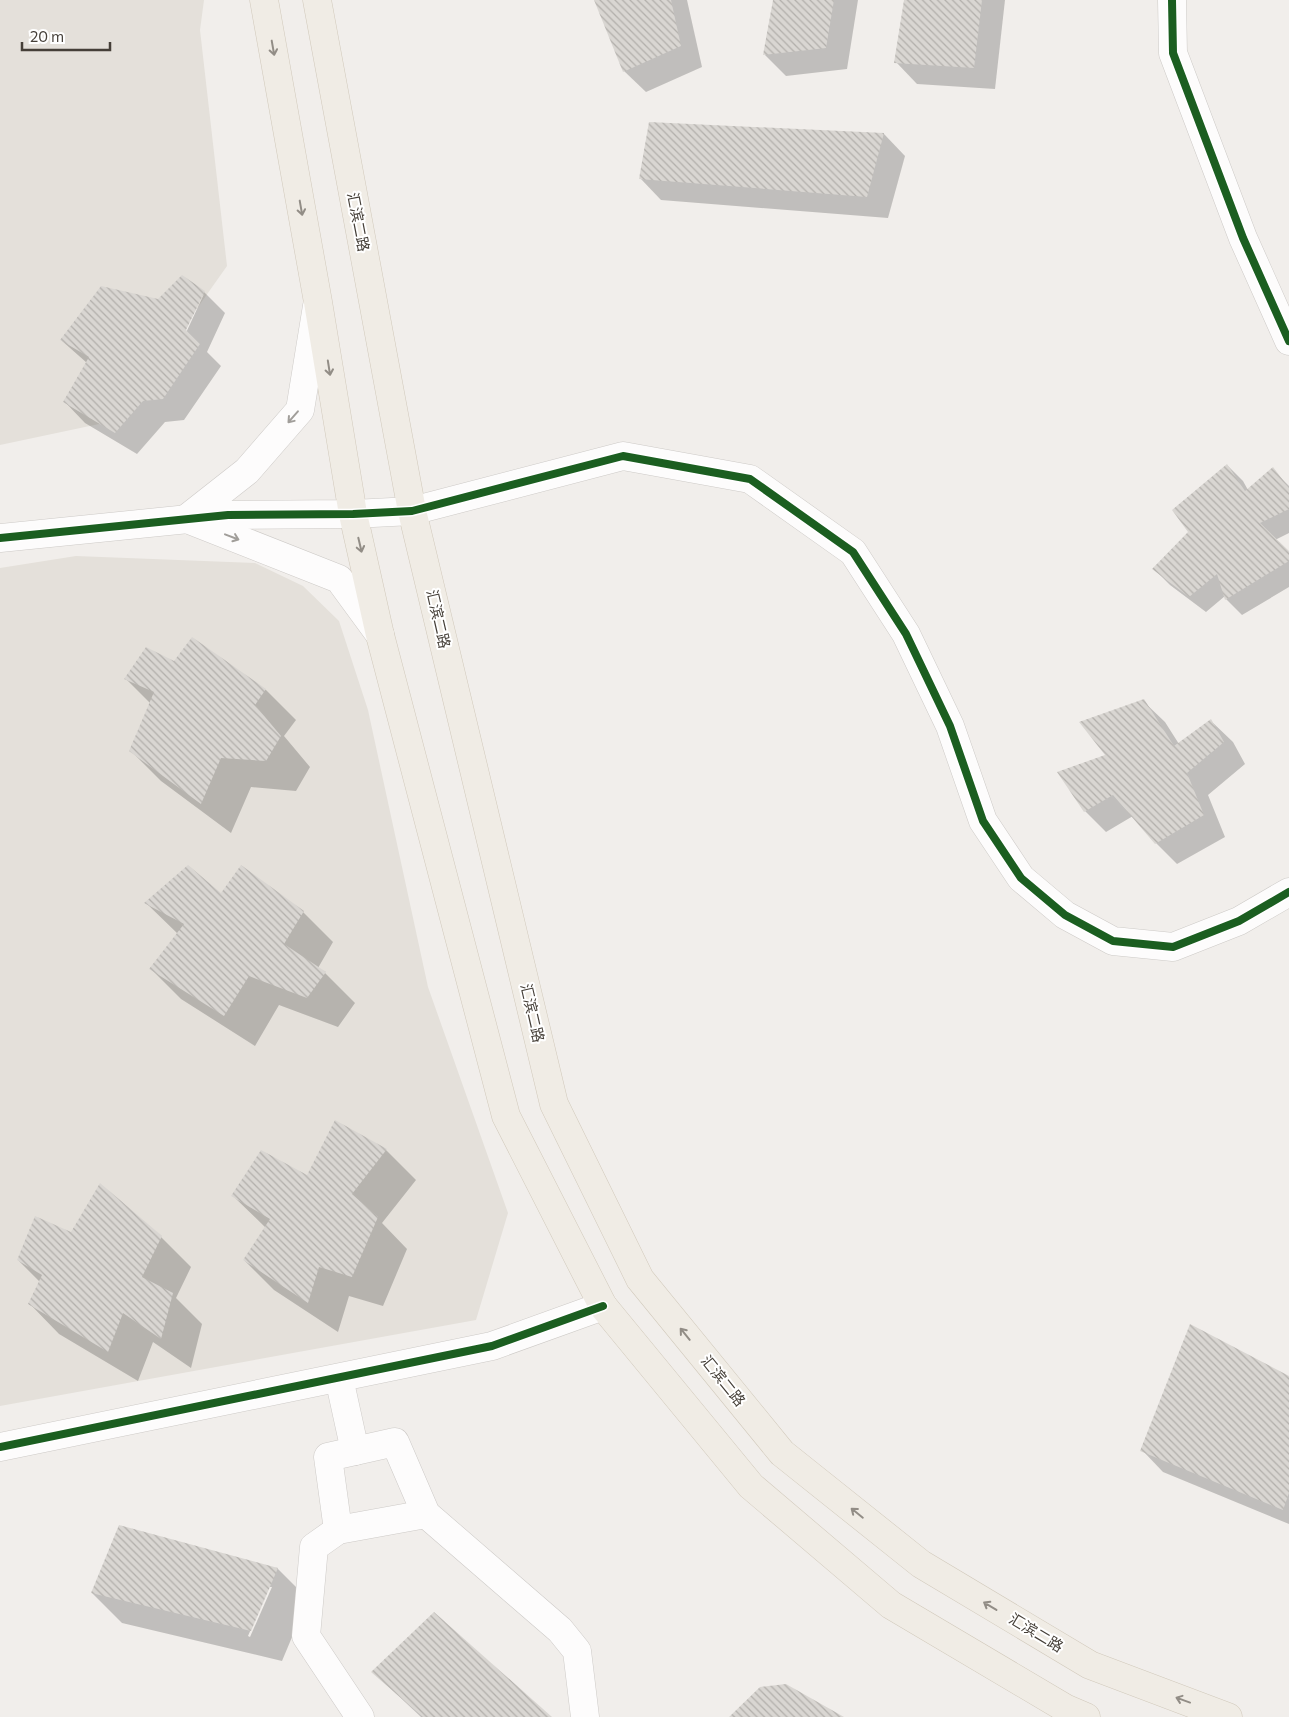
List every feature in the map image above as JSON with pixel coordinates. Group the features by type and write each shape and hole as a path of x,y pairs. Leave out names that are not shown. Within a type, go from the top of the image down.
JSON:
{"main road":[{"path":"264,0 318,302 353,514 380,635 506,1116 603,1306 751,1486 891,1605 1065,1708 1086,1717"},
{"name":"汇滨二路","path":"317,0 412,511 554,1104 640,1279 782,1453 921,1564 1090,1665 1228,1717"}],"street":[{"path":"1172,0 1173,54 1243,238 1289,341"},
{"path":"186,519 247,471 300,410 318,302"},
{"path":"0,538 228,515 353,514 412,511 622,456 750,479 852,552 906,634 950,726 983,820 1021,878 1065,915 1113,941 1173,947 1239,922 1289,892"},
{"path":"186,519 339,579 380,635"},
{"path":"0,1447 492,1346 603,1306"},
{"path":"339,1378 355,1452"},
{"path":"338,1530 328,1457 395,1442 426,1514 560,1630 577,1651 584,1717"},
{"path":"360,1717 306,1636 314,1547 338,1530 426,1514"}],"shaded area":[{"path":"0,0 204,0 200,30 227,266 118,420 0,445"},
{"path":"76,556 255,563 303,586 339,621 368,710 428,987 508,1213 476,1320 0,1406 0,568"}],"building":[{"path":"594,0 671,0 681,46 623,72"},
{"path":"773,0 834,0 826,48 763,55"},
{"path":"904,0 982,0 974,68 894,63"},
{"path":"649,122 884,133 867,197 639,179"},
{"path":"182,275 205,291 186,330 200,344 163,399 143,401 115,433 63,402 89,357 60,340 101,286 158,299"},
{"path":"1227,464 1245,491 1273,467 1289,488 1289,509 1260,523 1289,551 1289,561 1225,600 1217,574 1189,597 1152,569 1188,532 1172,510"},
{"path":"192,637 266,689 255,705 281,736 266,761 221,758 201,804 129,751 154,692 124,679 146,647 174,661"},
{"path":"1144,699 1174,746 1211,719 1224,742 1187,773 1204,815 1155,844 1113,795 1084,812 1057,772 1105,755 1079,722"},
{"path":"188,865 221,893 241,865 304,911 284,944 326,972 307,998 249,976 224,1016 149,969 184,924 144,903"},
{"path":"335,1120 387,1149 352,1194 378,1217 352,1277 319,1267 308,1303 243,1260 270,1219 231,1196 261,1150 307,1175"},
{"path":"100,1183 162,1236 142,1277 173,1293 161,1339 123,1313 108,1352 28,1304 42,1275 17,1260 35,1216 71,1232"},
{"path":"1190,1324 1289,1376 1289,1493 1283,1510 1140,1451"},
{"path":"119,1525 278,1568 251,1631 91,1593"},
{"path":"434,1612 552,1717 423,1717 371,1672"},
{"path":"786,1684 844,1717 729,1717 760,1687"}],"cycle path":[{"path":"1172,0 1173,53 1243,238 1289,341"},
{"path":"0,538 228,515 353,514 412,511 623,456 750,479 853,552 906,634 950,726 983,821 1021,878 1065,915 1113,941 1173,947 1239,921 1289,892"},
{"path":"0,1447 492,1346 603,1306"}]}
